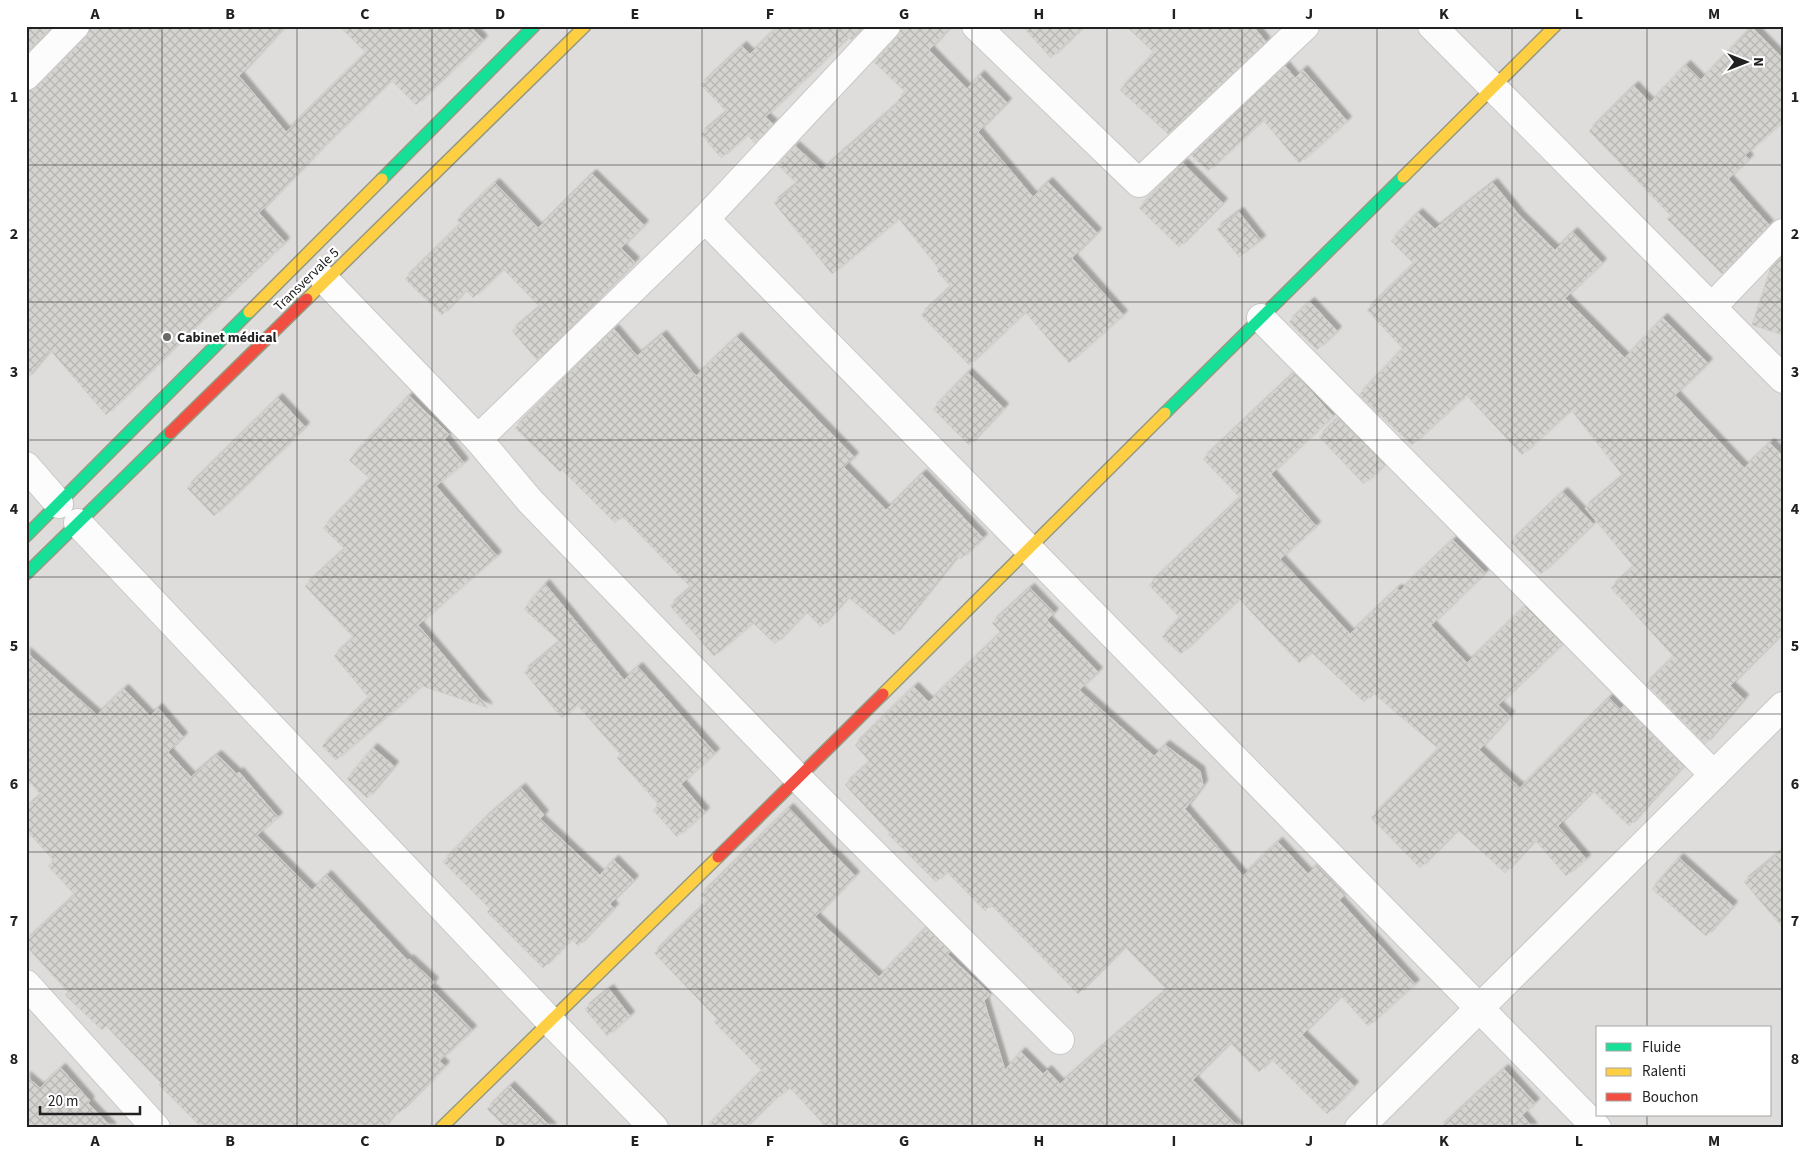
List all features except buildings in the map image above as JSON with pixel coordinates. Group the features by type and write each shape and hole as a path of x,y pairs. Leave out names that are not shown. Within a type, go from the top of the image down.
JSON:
{"street":[{"path":"26,76 75,26"},
{"name":"Transvervale 5","path":"26,574 69,513 534,26"},
{"name":"Transvervale 5","path":"26,536 69,513 326,280 585,26"},
{"path":"478,439 706,219 886,26"},
{"path":"976,26 1139,183 1305,26"},
{"path":"1432,26 1783,379"},
{"path":"441,1128 798,778 1555,26"},
{"path":"706,219 1597,1128"},
{"path":"1712,308 1783,234"},
{"path":"326,280 478,439 530,501 798,778 1060,1040"},
{"path":"1261,318 1714,775"},
{"path":"26,466 550,1021 654,1128"},
{"path":"1359,1128 1783,706"},
{"path":"26,984 156,1128"}],"shaded area":[{"path":"26,26 1783,26 1783,1128 26,1128"}],"traffic: fast":[{"path":"382,179 534,26"},
{"path":"1165,413 1403,177"},
{"path":"26,536 249,312"},
{"path":"26,574 170,433"}],"traffic: slow":[{"path":"307,299 585,26"},
{"path":"1403,177 1555,26"},
{"path":"249,312 382,179"},
{"path":"883,694 1165,413"},
{"path":"441,1128 718,857"}],"traffic: jam":[{"path":"170,433 307,299"},
{"path":"718,857 883,694"}],"place":[{"name":"Cabinet médical","path":"167,337"}]}
